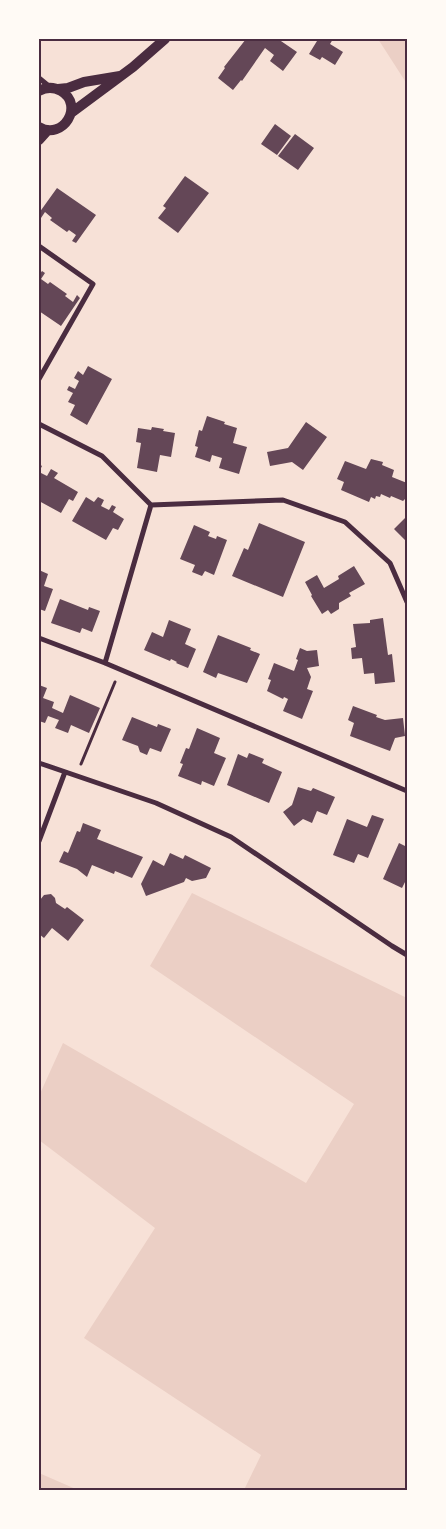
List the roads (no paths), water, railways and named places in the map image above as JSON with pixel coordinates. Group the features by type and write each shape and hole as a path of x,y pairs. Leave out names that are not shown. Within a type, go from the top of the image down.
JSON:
{"main road":[{"path":"71,113 122,75 165,39"},
{"path":"39,91 68,88 84,82 122,75"},
{"path":"39,140 44,129 56,130 63,126 71,113 69,98 54,88"}],"street":[{"path":"39,78 54,88"},
{"path":"39,246 93,284 39,379"},
{"path":"39,424 102,456 151,505 283,500 345,522 390,563 407,602"},
{"path":"105,663 151,505"},
{"path":"39,638 105,663 407,791"},
{"path":"39,763 156,803 231,837 407,955"},
{"path":"39,841 65,772"}]}
